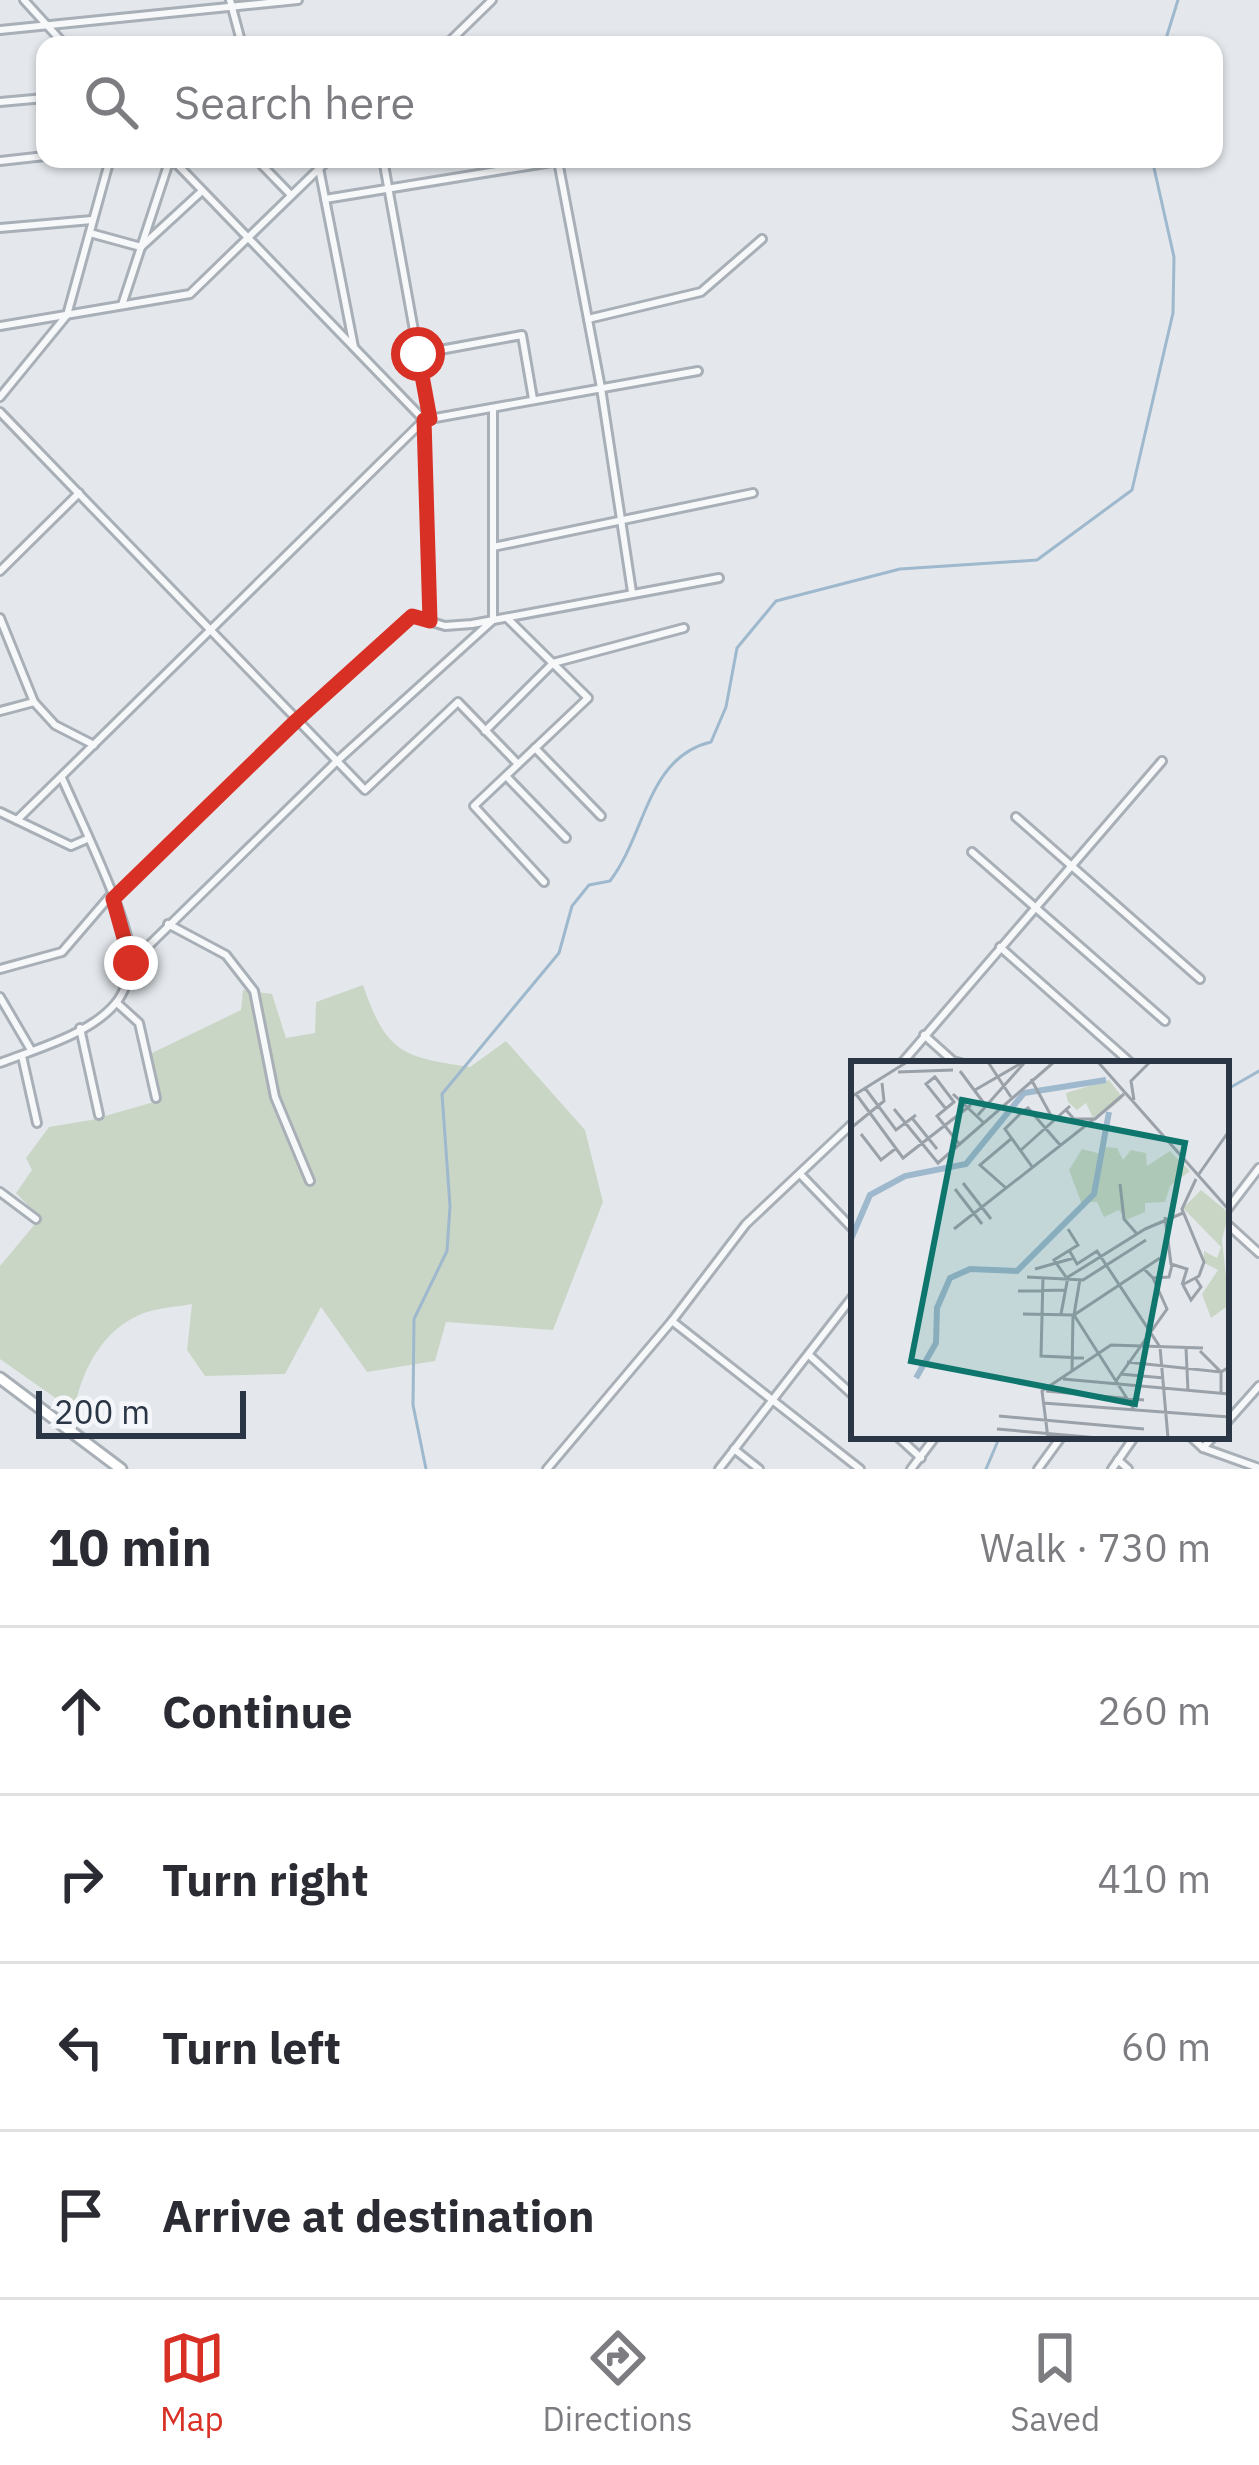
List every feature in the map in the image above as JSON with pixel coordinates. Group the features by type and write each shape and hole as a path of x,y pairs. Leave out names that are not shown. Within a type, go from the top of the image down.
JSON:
{"main road":[{"path":"0,1378 121,1469"}],"street":[{"path":"24,0 57,36"},
{"path":"0,30 231,3 298,0"},
{"path":"455,36 492,0"},
{"path":"231,3 240,36"},
{"path":"0,102 36,99"},
{"path":"0,161 36,157"},
{"path":"0,397 67,315 107,168"},
{"path":"122,305 168,168"},
{"path":"181,168 427,420"},
{"path":"265,168 292,195"},
{"path":"0,326 190,294 319,168"},
{"path":"319,168 354,349"},
{"path":"384,168 427,420 430,621"},
{"path":"325,199 516,168"},
{"path":"559,168 601,388 632,594"},
{"path":"141,247 202,191"},
{"path":"0,228 93,220"},
{"path":"90,232 141,247"},
{"path":"588,319 701,292 762,238"},
{"path":"418,354 522,335 534,400"},
{"path":"17,820 427,420 698,371"},
{"path":"0,1063 80,1028 117,1003 131,963 168,924 493,620 493,408"},
{"path":"0,412 364,790 458,702 518,764"},
{"path":"0,571 79,493"},
{"path":"493,547 753,493"},
{"path":"0,969 62,952 112,897 412,616 445,626 718,578"},
{"path":"507,617 588,698 474,806 544,882"},
{"path":"0,618 34,702 56,725 94,745"},
{"path":"485,730 553,663 684,628"},
{"path":"0,711 34,702"},
{"path":"535,748 601,816"},
{"path":"903,1061 1162,761"},
{"path":"506,776 566,838"},
{"path":"62,778 112,897 131,963"},
{"path":"0,812 71,846 88,838"},
{"path":"1016,817 1200,979"},
{"path":"972,852 1165,1021"},
{"path":"168,924 226,955 254,991 272,1088 310,1181"},
{"path":"1000,947 1129,1061"},
{"path":"1,1000 31,1050"},
{"path":"117,1003 139,1023 156,1098"},
{"path":"80,1028 99,1115"},
{"path":"924,1034 955,1061"},
{"path":"22,1054 37,1123"},
{"path":"547,1469 672,1322 746,1224 851,1125"},
{"path":"1229,1207 1259,1168"},
{"path":"802,1175 851,1227"},
{"path":"0,1192 36,1219"},
{"path":"1229,1226 1259,1252"},
{"path":"719,1469 851,1299"},
{"path":"845,1306 851,1311"},
{"path":"672,1322 860,1469"},
{"path":"809,1354 851,1393"},
{"path":"1229,1420 1259,1386"},
{"path":"900,1439 921,1458"},
{"path":"911,1469 934,1439"},
{"path":"1038,1469 1060,1439"},
{"path":"1112,1469 1133,1439"},
{"path":"1193,1439 1203,1448 1259,1468"},
{"path":"1203,1448 1211,1439"},
{"path":"734,1449 759,1469"},
{"path":"1118,1460 1128,1469"}],"green space":[{"path":"363,985 380,1025 399,1047 427,1059 470,1067 506,1041 585,1130 603,1202 553,1330 446,1322 435,1361 367,1372 321,1307 285,1374 205,1376 187,1350 192,1304 161,1309 130,1320 106,1340 88,1366 74,1411 0,1359 0,1266 40,1218 16,1193 32,1170 26,1158 49,1127 161,1100 150,1054 241,1010 243,990 272,994 286,1038 315,1033 316,1002"}],"waterway":[{"path":"1167,36 1178,0"},
{"path":"426,1469 413,1405 414,1319 447,1251 450,1206 442,1094 559,953 572,906 589,885 610,881 660,780 690,750 711,742 726,707 737,648 776,601 900,569 1037,560 1132,490 1173,313 1174,257 1154,168"},
{"path":"1229,1088 1259,1071"},
{"path":"986,1469 999,1439"}],"route":[{"path":"131,963 113,899 412,616 430,621 424,420 430,419 418,354"}]}
